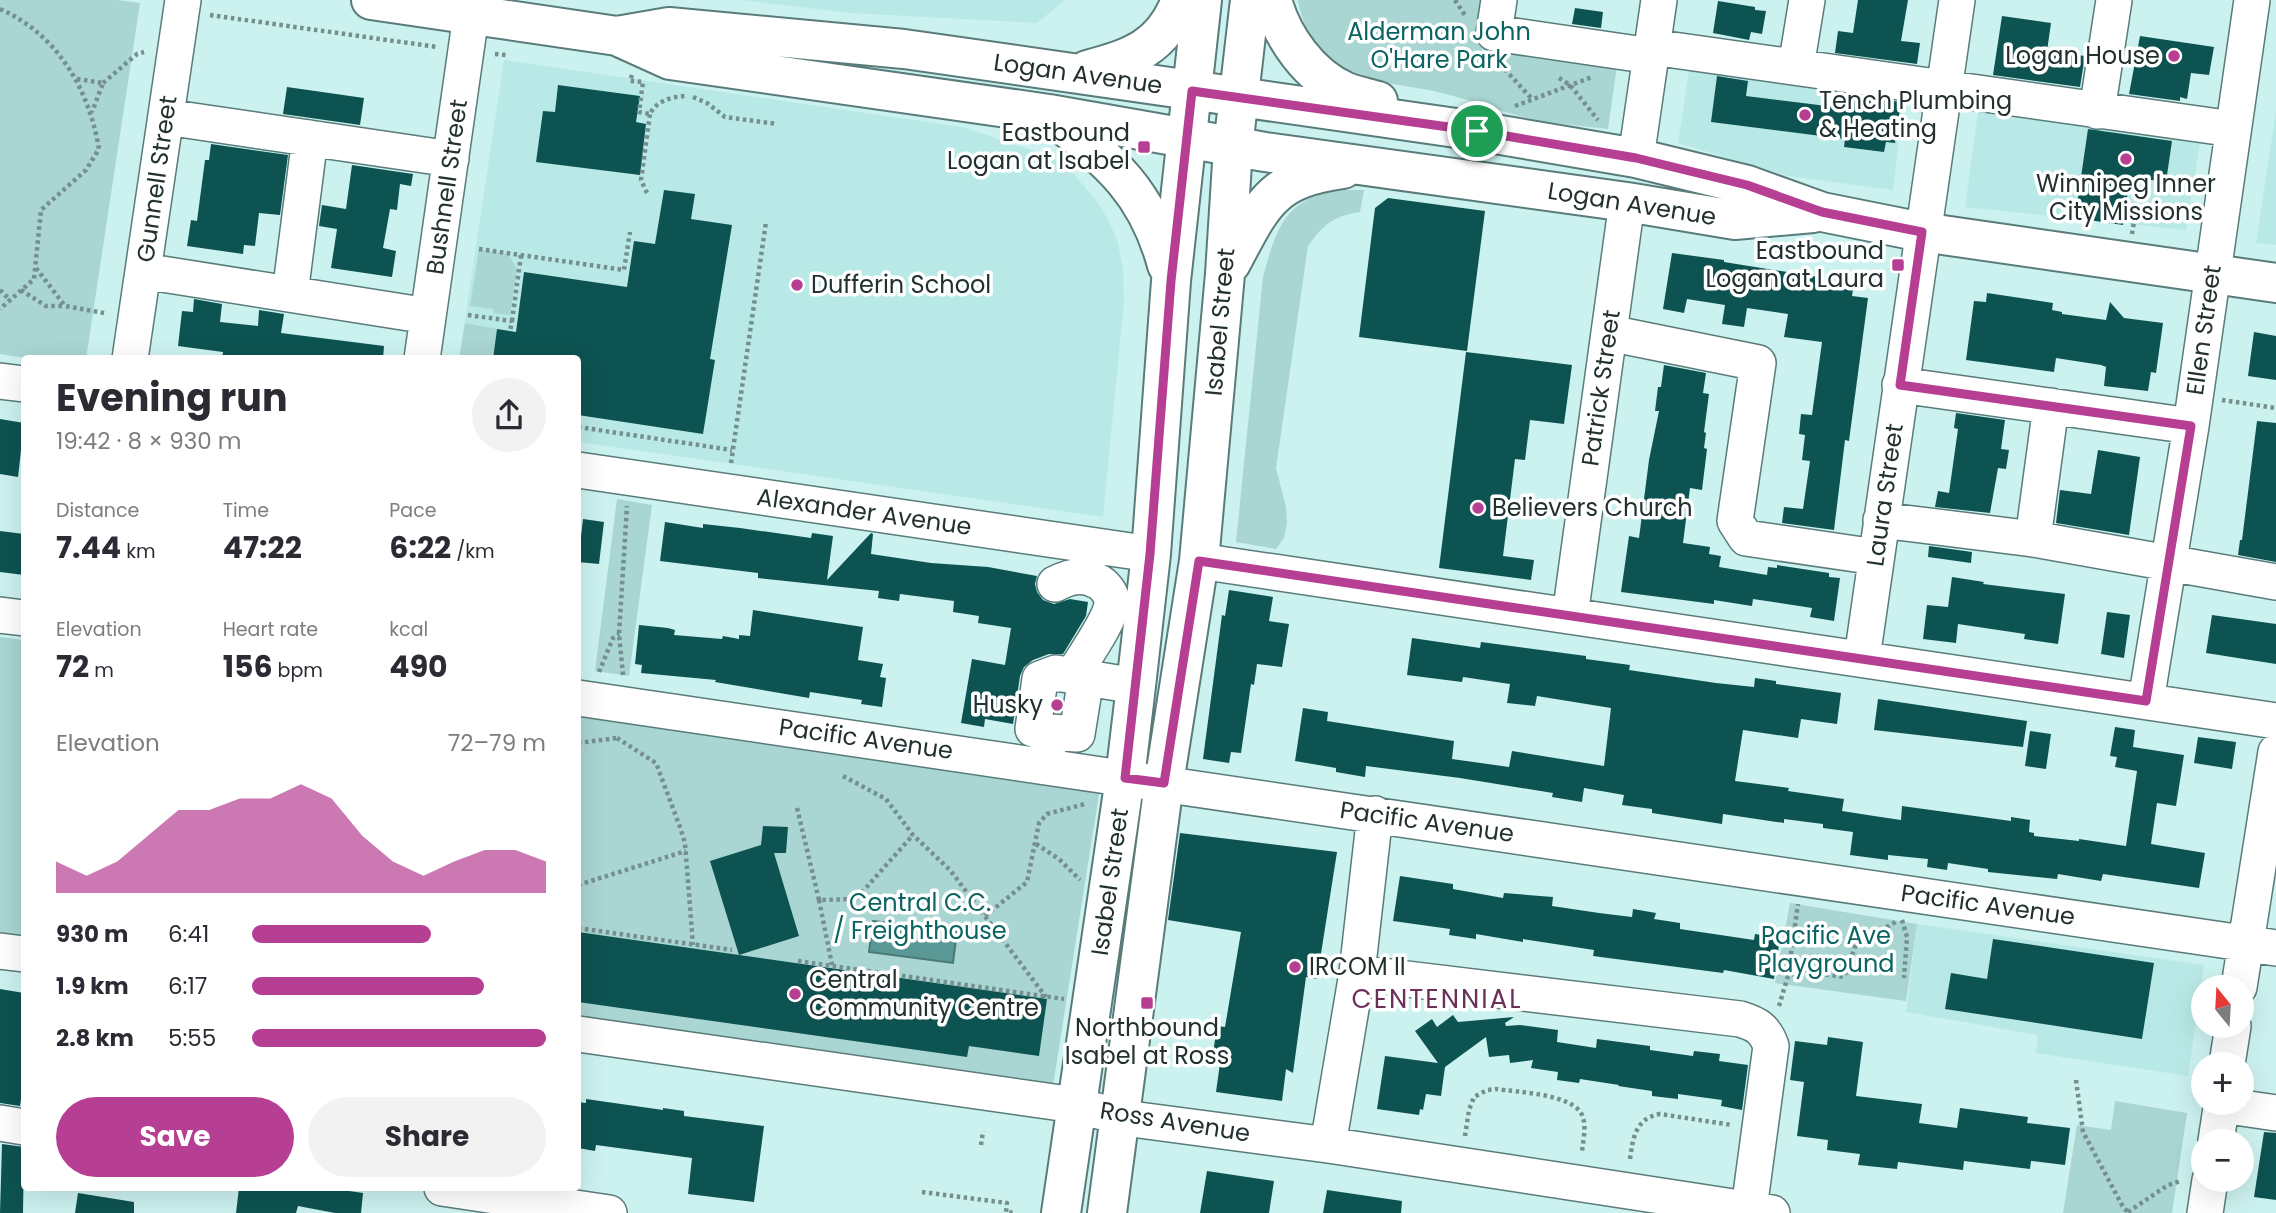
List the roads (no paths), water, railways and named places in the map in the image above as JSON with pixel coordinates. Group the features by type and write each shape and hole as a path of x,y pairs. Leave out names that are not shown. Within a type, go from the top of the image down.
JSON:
{"main road":[{"name":"Logan Avenue","path":"371,0 617,36 670,60 1049,114 1233,147 1627,202 1735,220 1822,212"},
{"path":"1073,73 1118,62 1141,52 1169,23 1181,0"},
{"name":"Isabel Street","path":"1061,1213 1125,778 1136,685 1150,554 1171,281 1202,0"},
{"name":"Isabel Street","path":"1107,1213 1164,783 1199,561 1225,274 1233,147 1250,0"},
{"path":"1272,0 1283,30 1292,44 1312,68 1346,92 1492,120"},
{"name":"Logan Avenue","path":"617,36 669,27 904,49 1238,97 1492,120 1747,185 1822,212 1922,232 2276,283"},
{"path":"1049,114 1101,155 1132,189 1160,236 1171,281"},
{"path":"1225,274 1261,209 1279,191 1313,174 1372,166"}],"street":[{"path":"1499,0 1494,33 1796,67 2233,129"},
{"path":"1636,158 1659,0"},
{"path":"1796,67 1807,0"},
{"name":"Laura Street","path":"1862,658 1957,0"},
{"path":"2097,110 2114,0"},
{"name":"Ellen Street","path":"2146,701 2193,410 2252,0"},
{"name":"Gunnell Street","path":"131,355 182,6"},
{"name":"Bushnell Street","path":"423,355 471,15"},
{"path":"166,117 450,159"},
{"path":"290,294 310,138"},
{"name":"Patrick Street","path":"1570,616 1627,202"},
{"path":"143,271 428,316"},
{"path":"1609,334 1759,363 1735,521 1739,530 1746,538 1876,557"},
{"path":"0,381 21,384"},
{"path":"1900,385 2051,406 2193,410"},
{"path":"2033,540 2051,406"},
{"name":"Alexander Avenue","path":"581,470 1150,554"},
{"path":"1881,520 2033,540 2276,582"},
{"path":"1199,561 2276,721"},
{"path":"1055,584 1075,576 1097,581 1105,586 1112,601 1109,615 1065,672"},
{"path":"0,615 21,618"},
{"path":"1048,749 1032,729 1040,679 1065,672 1136,685"},
{"name":"Pacific Avenue","path":"588,687 1048,749 1125,778 2261,945"},
{"path":"2245,975 2261,945 2276,752"},
{"path":"1328,1145 1357,973 1375,814"},
{"path":"0,951 21,954"},
{"path":"1357,973 1740,1019 1754,1023 1766,1032 1771,1046 1760,1130 1761,1211"},
{"name":"Ross Avenue","path":"581,1034 1077,1106 1174,1125 1328,1145 1761,1211"},
{"path":"2254,1109 2276,1113"},
{"path":"0,1123 21,1126"},
{"path":"462,1191 609,1213"},
{"path":"2199,1192 2205,1213"}],"place":[{"name":"Logan House","path":"2174,56"},
{"name":"Tench Plumbing & Heating","path":"1805,115"},
{"name":"Eastbound Logan at Isabel","path":"1144,147"},
{"name":"Winnipeg Inner City Missions","path":"2126,159"},
{"name":"Eastbound Logan at Laura","path":"1898,265"},
{"name":"Dufferin School","path":"797,285"},
{"name":"Believers Church","path":"1478,508"},
{"name":"Husky","path":"1057,705"},
{"name":"IRCOM II","path":"1295,967"},
{"name":"Central Community Centre","path":"795,994"},
{"name":"Northbound Isabel at Ross","path":"1147,1003"}],"district":[{"name":"CENTENNIAL","path":"1437,999"}],"park label":[{"name":"Alderman John O'Hare Park","path":"1439,46"},
{"name":"Central C.C. / Freighthouse","path":"920,917"},
{"name":"Pacific Ave Playground","path":"1826,950"}]}
